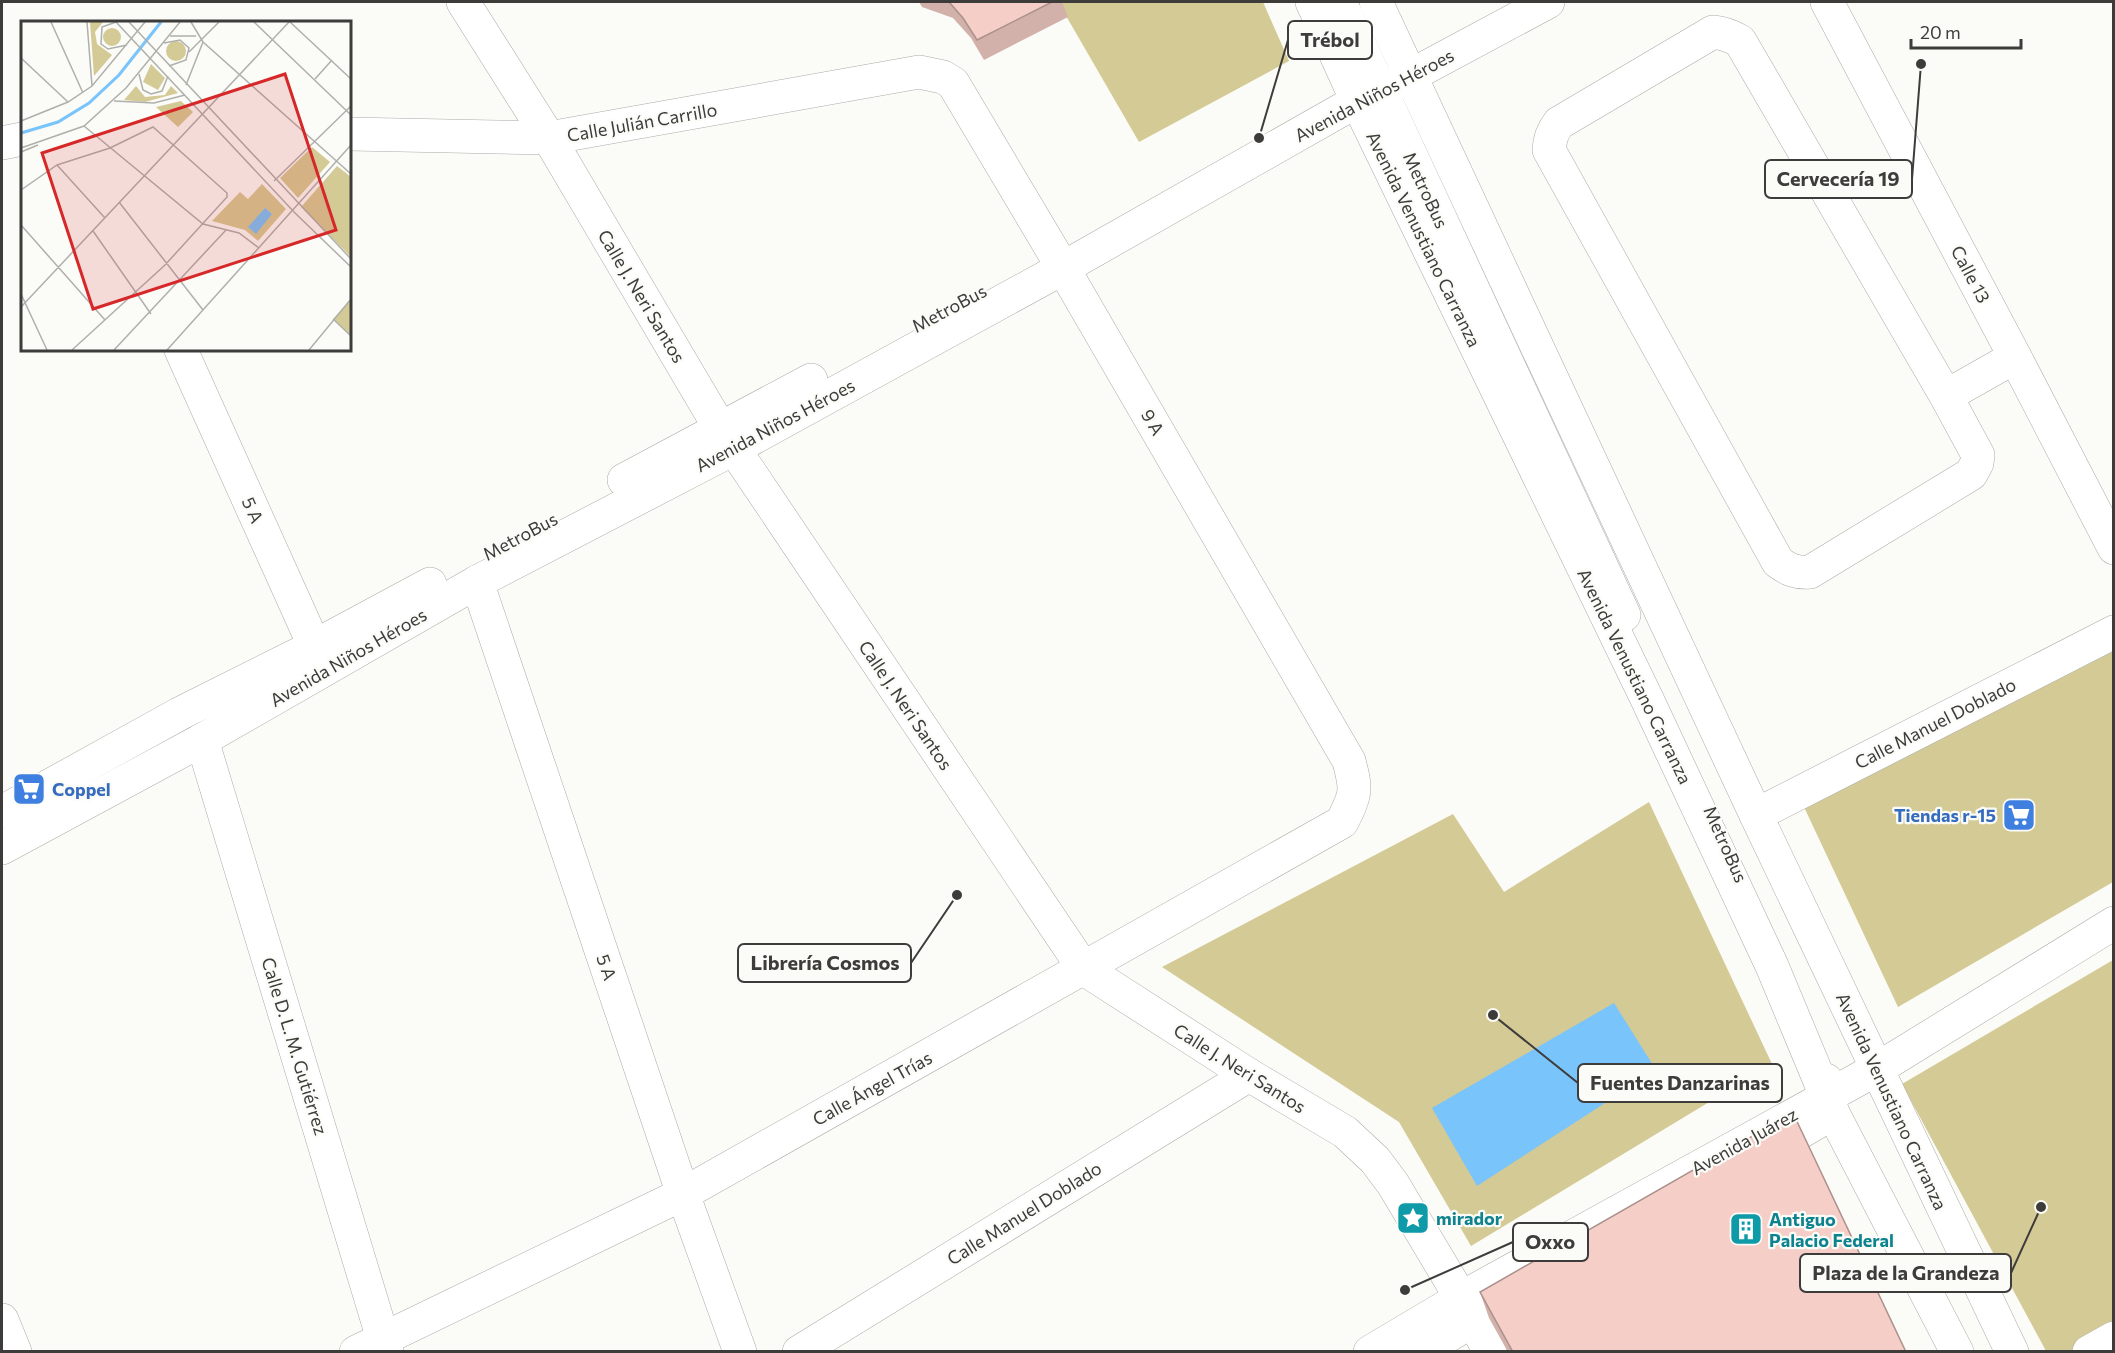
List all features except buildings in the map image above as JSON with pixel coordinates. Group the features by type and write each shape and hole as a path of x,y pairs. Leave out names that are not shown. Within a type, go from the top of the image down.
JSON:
{"street":[{"name":"Calle J. Neri Santos","path":"464,2 549,138 727,438 1084,969 1249,1075 1345,1132 1375,1160 1393,1184 1490,1352"},
{"name":"Avenida Venustiano Carranza","path":"1312,2 1366,88 1772,966 1825,1096 1957,1352"},
{"path":"1340,2 1366,88"},
{"name":"Avenida Venustiano Carranza","path":"1376,2 1756,815 2012,1352"},
{"name":"Avenida Niños Héroes","path":"2,848 202,740 319,659 477,582 727,438 1058,260 1366,88 1410,76 1548,2"},
{"name":"Calle 13","path":"1827,2 2114,548"},
{"path":"1713,32 1722,32 1740,41 1946,396 1977,455 1977,463 1971,474 1810,572 1798,573 1788,570 1778,562 1549,150 1554,130 1559,123 1713,32"},
{"name":"Calle Julián Carrillo","path":"351,134 549,138 919,72 932,73"},
{"name":"9 A","path":"932,73 953,83 1349,761 1355,785"},
{"path":"2,142 21,139"},
{"name":"5 A","path":"181,351 319,659"},
{"path":"1946,396 2015,357"},
{"name":"MetroBus","path":"2,812 179,714 319,659 727,438"},
{"name":"5 A","path":"477,582 683,1194 740,1352"},
{"name":"Calle Manuel Doblado","path":"1756,815 2114,632"},
{"name":"Calle D. L. M. Gutiérrez","path":"202,740 376,1348"},
{"name":"Calle Ángel Trías","path":"376,1348 683,1194 1342,822 1352,803 1355,785"},
{"name":"Avenida Juárez","path":"1370,1352 1467,1309 1825,1096 1877,1069 2114,923"},
{"name":"Calle Manuel Doblado","path":"799,1352 1249,1075"},
{"path":"1421,1352 1467,1309"},
{"path":"2,1320 15,1352"},
{"path":"2089,1352 2114,1338"}],"shaded area":[{"path":"1058,2 1263,2 1289,61 1139,142"},
{"path":"2113,651 2113,882 1898,1007 1804,807"},
{"path":"1649,802 1772,1064 1471,1246 1399,1122 1162,967 1453,814 1504,892"},
{"path":"2113,960 2113,1351 2046,1351 1902,1084"}],"water":[{"path":"1614,1003 1656,1070 1477,1186 1432,1108"}],"place":[{"name":"Cervecería 19","path":"1921,64"},
{"name":"Trébol","path":"1259,138"},
{"name":"Coppel","path":"29,789"},
{"name":"Tiendas r-15","path":"2019,815"},
{"name":"Librería Cosmos","path":"957,895"},
{"name":"Fuentes Danzarinas","path":"1493,1015"},
{"name":"Plaza de la Grandeza","path":"2041,1207"},
{"name":"mirador","path":"1413,1218"},
{"name":"Antiguo Palacio Federal","path":"1746,1229"},
{"name":"Oxxo","path":"1405,1290"}]}
